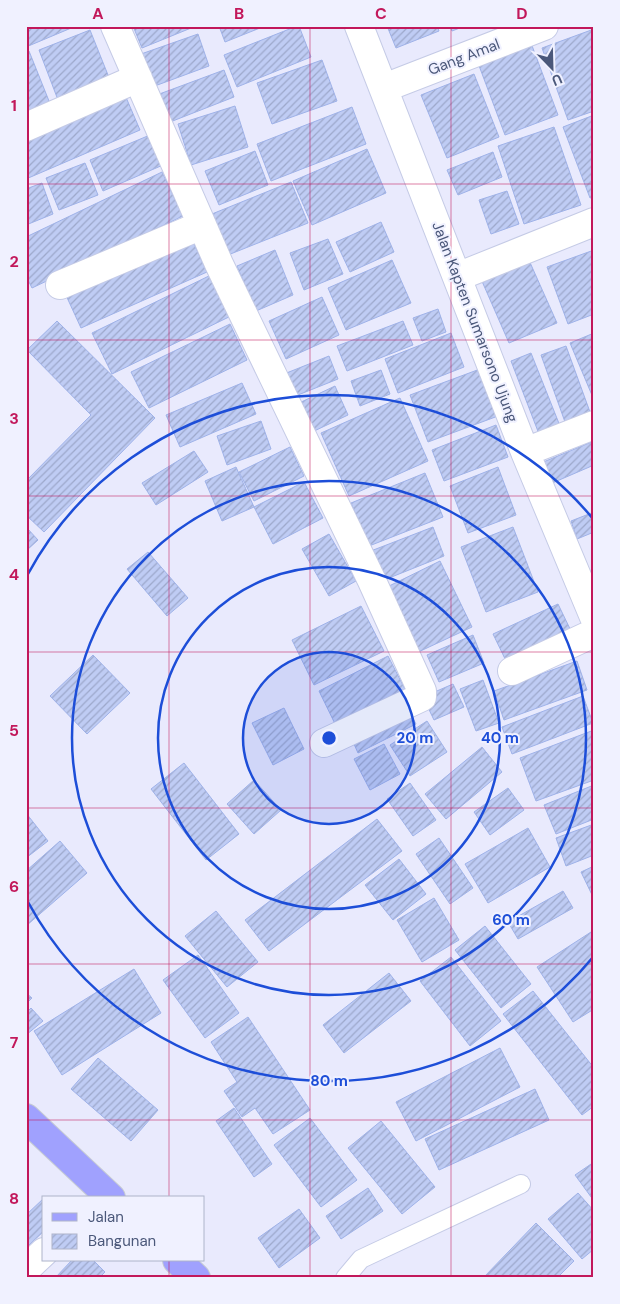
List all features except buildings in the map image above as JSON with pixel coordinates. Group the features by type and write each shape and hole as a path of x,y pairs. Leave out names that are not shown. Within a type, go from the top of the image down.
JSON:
{"main road":[{"path":"28,1122 105,1196"},
{"path":"179,1262 196,1278"}],"street":[{"path":"115,26 219,264 372,581 423,694 422,697 324,743"},
{"name":"Jalan Kapten Sumarsono Ujung","path":"359,26 525,452 594,617"},
{"name":"Gang Amal","path":"384,88 544,26"},
{"path":"26,127 138,78"},
{"path":"457,277 594,222"},
{"path":"60,286 202,225"},
{"path":"525,452 594,424"},
{"path":"512,671 594,633"},
{"path":"26,1269 42,1254"}],"lane":[{"path":"344,1278 361,1259 522,1184"}]}
